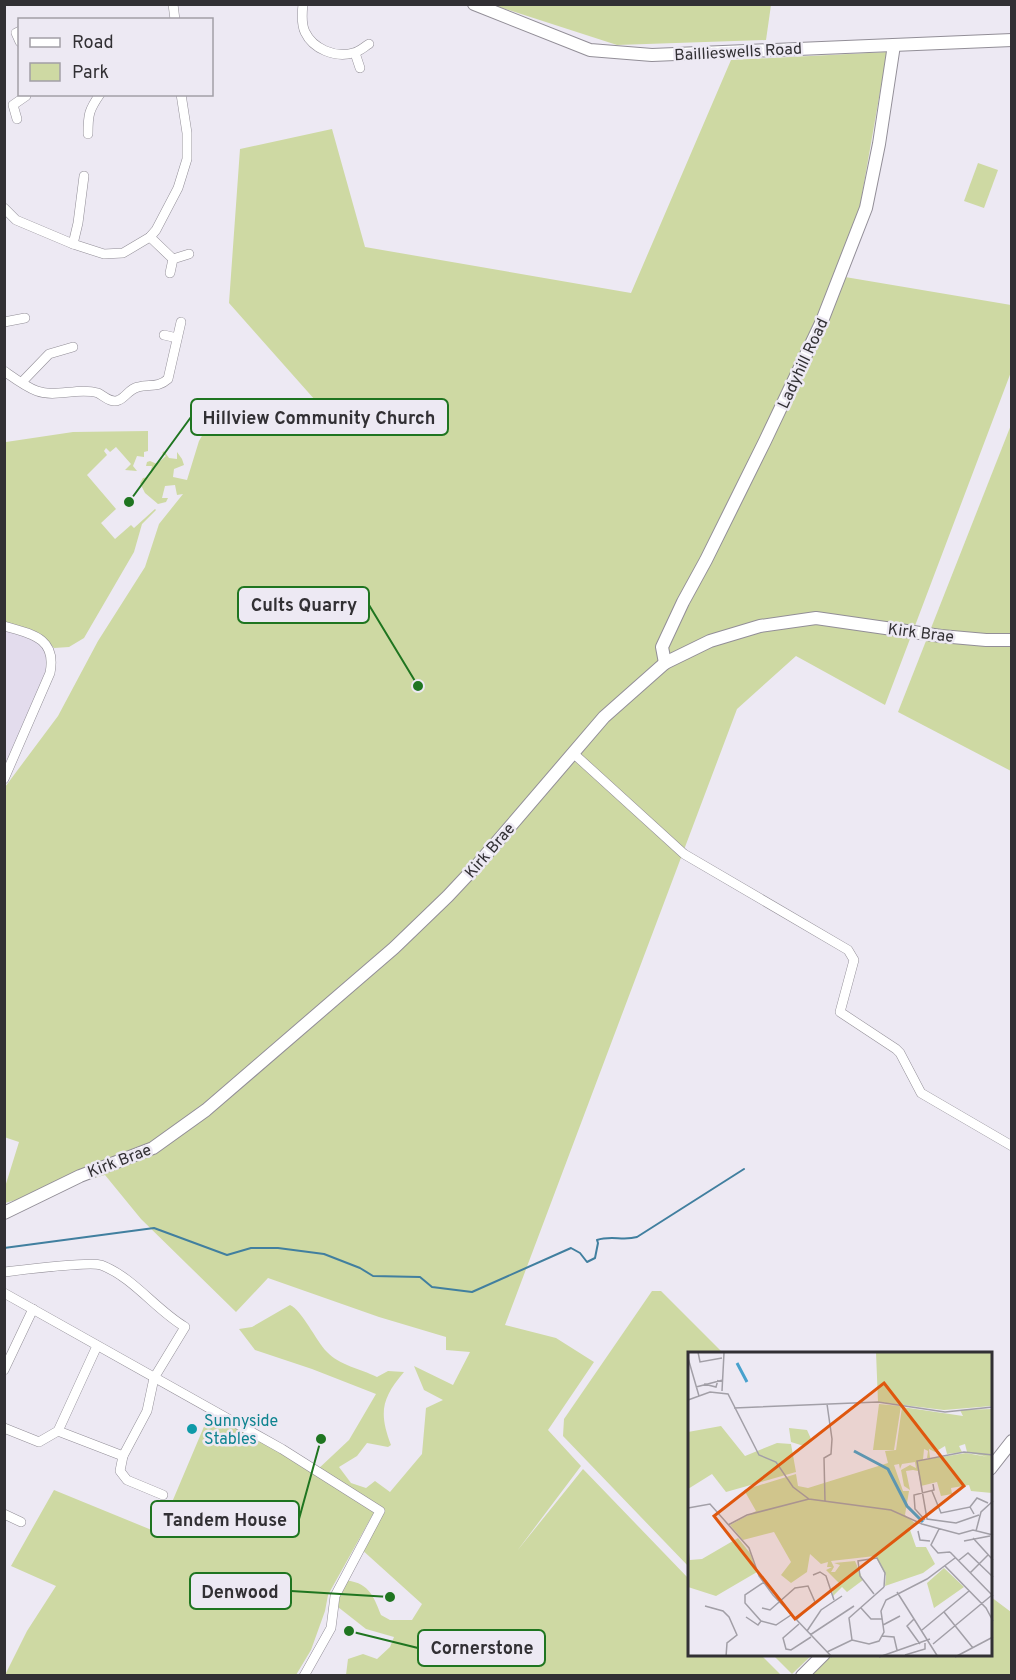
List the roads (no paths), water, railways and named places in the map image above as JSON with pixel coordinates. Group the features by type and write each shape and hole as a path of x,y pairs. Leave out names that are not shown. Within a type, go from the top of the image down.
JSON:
{"street":[{"path":"303,4 304,32 314,44 328,52 355,53 369,44"},
{"name":"Baillieswells Road","path":"474,4 590,50 652,55 1011,40"},
{"path":"4,36 18,35"},
{"name":"Ladyhill Road","path":"665,663 662,647 822,321 866,208 879,144 894,45"},
{"path":"355,53 360,68"},
{"path":"17,119 9,104 26,96"},
{"path":"88,134 90,108 99,96"},
{"path":"6,214 73,244 104,254 123,253 150,237 178,188 187,159 187,134 181,96"},
{"path":"73,244 84,176"},
{"path":"150,237 173,260"},
{"path":"173,260 189,254"},
{"path":"170,273 173,260"},
{"path":"4,322 25,318"},
{"path":"4,371 36,391 46,393 85,391 112,401 119,400 134,387 155,387 168,379 181,322"},
{"path":"164,335 177,338"},
{"path":"21,382 50,354 73,347"},
{"name":"Kirk Brae","path":"4,1213 80,1176 153,1148 173,1136 206,1110 394,948 434,910 478,864 604,717 665,663 711,641 760,626 816,618 941,636 1011,640"},
{"path":"4,626 40,639 52,655 50,673 4,779"},
{"path":"573,753 684,854 848,950 855,960 840,1012 896,1048 921,1093 1011,1146"},
{"path":"4,1272 99,1264 123,1278 171,1319 186,1328 154,1378 147,1411 123,1456 120,1471 127,1480 163,1495"},
{"path":"4,1293 282,1449 380,1511 334,1596 331,1628 304,1676"},
{"path":"4,1370 33,1309"},
{"path":"4,1428 39,1442 58,1431 97,1346"},
{"path":"58,1431 123,1456"},
{"path":"992,1466 1011,1441"},
{"path":"4,1514 21,1522"},
{"path":"802,1676 822,1656"}],"waterway":[{"path":"4,1248 154,1228 227,1255 251,1248 278,1248 324,1254 360,1268 373,1276 420,1277 432,1287 472,1292 571,1248 580,1253 587,1262 595,1258 597,1240 637,1237 744,1169"}],"place":[{"name":"Hillview Community Church","path":"129,502"},
{"name":"Cults Quarry","path":"418,686"},
{"name":"Sunnyside Stables","path":"192,1429"},
{"name":"Tandem House","path":"321,1439"},
{"name":"Denwood","path":"390,1597"},
{"name":"Cornerstone","path":"349,1631"}]}
